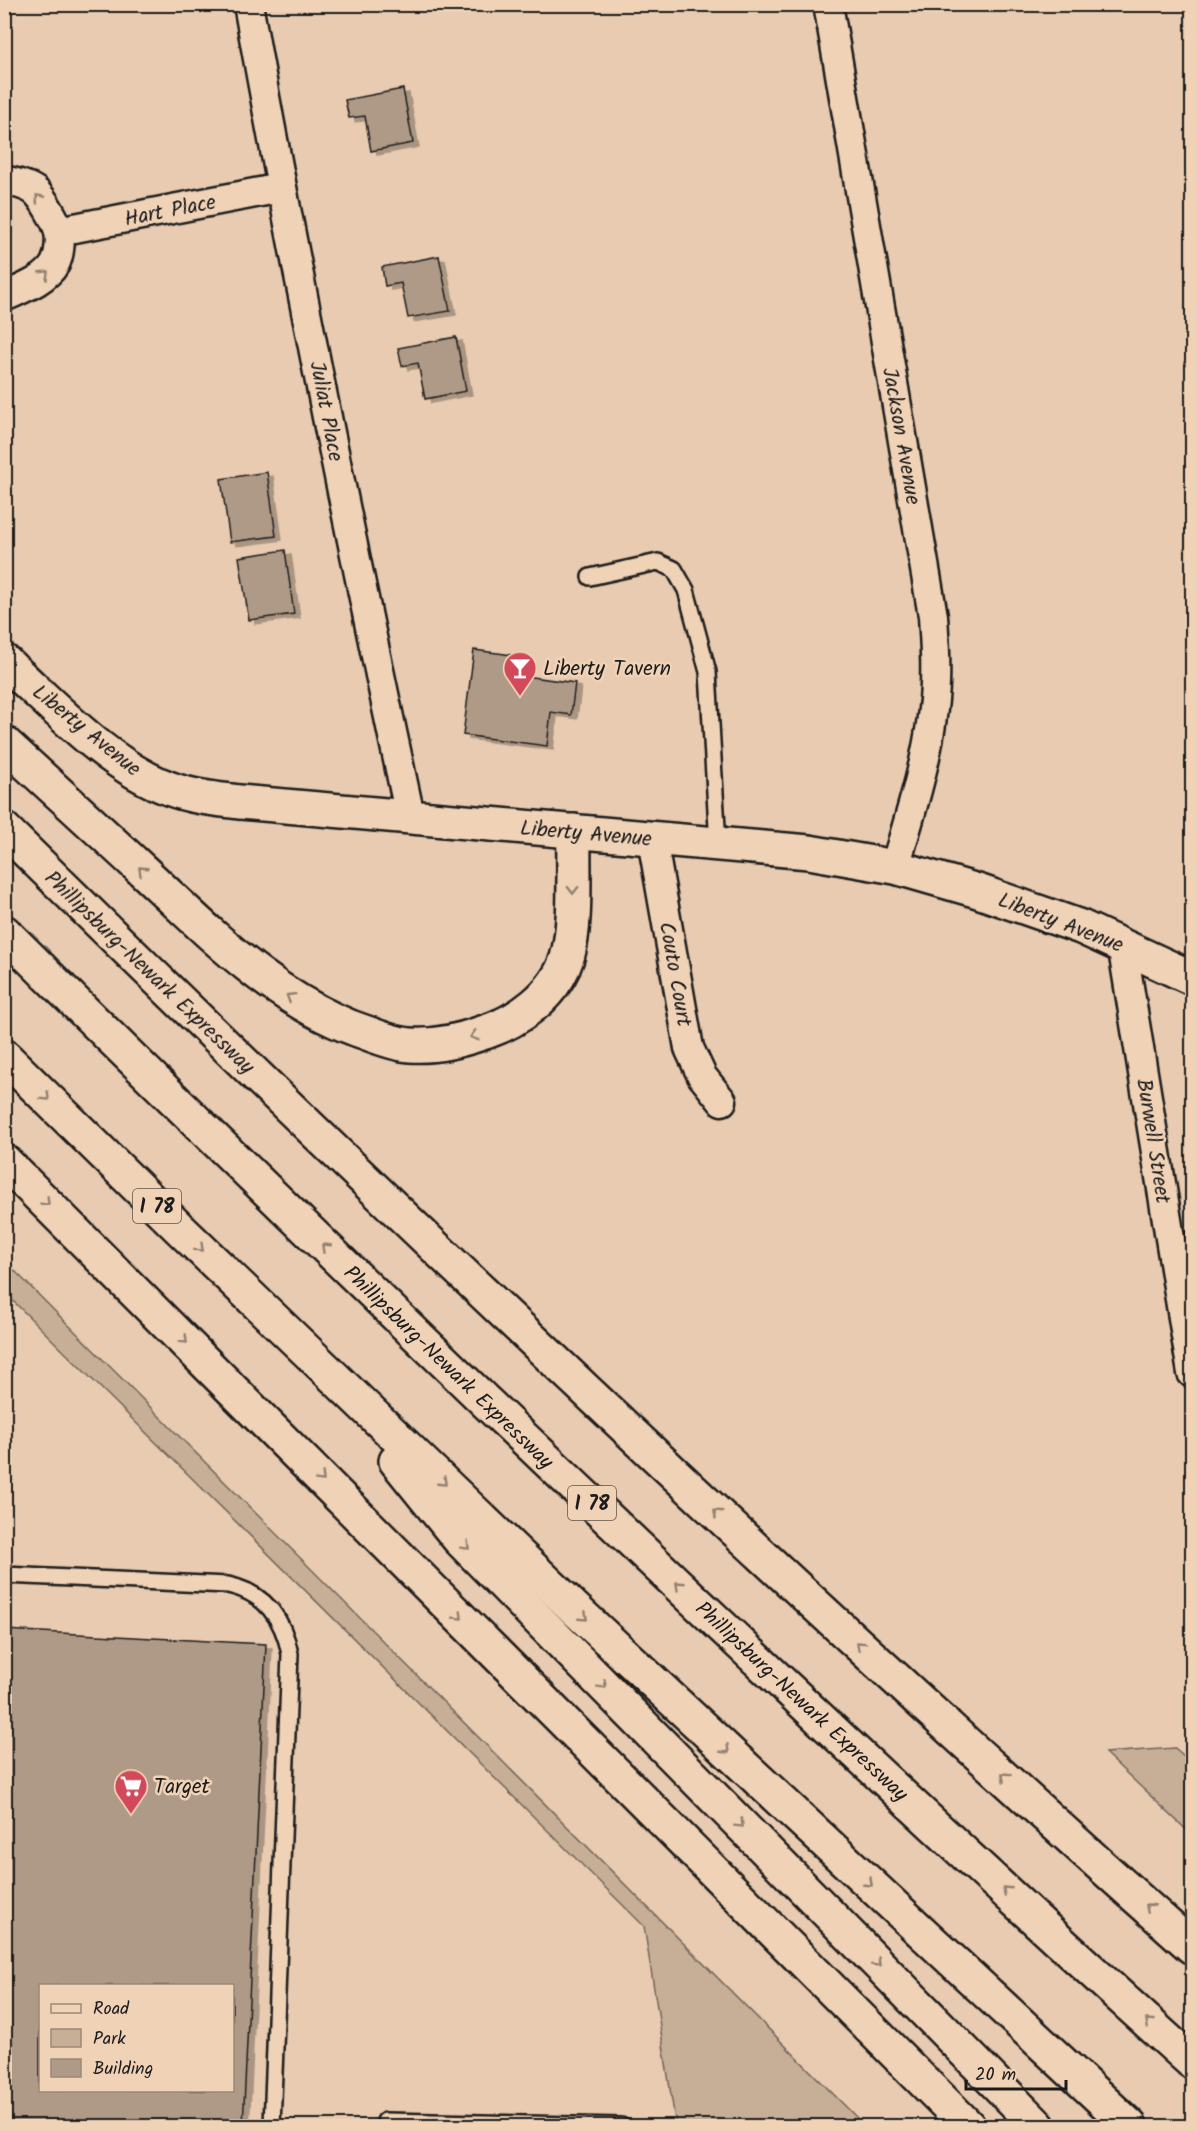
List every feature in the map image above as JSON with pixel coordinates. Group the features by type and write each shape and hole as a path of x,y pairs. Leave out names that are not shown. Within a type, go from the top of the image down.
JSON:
{"main road":[{"name":"Liberty Avenue","path":"4,661 116,758 135,771 171,789 194,796 238,802 809,852 895,867 997,898 1081,927 1192,978"},
{"path":"4,743 205,927 286,994 350,1028 410,1045 438,1044 464,1039 509,1022 529,1009 557,979 567,959 572,935 574,831"},
{"name":"Phillipsburg-Newark Expressway","path":"4,829 224,1045 511,1321 763,1557 1192,1947"},
{"name":"Phillipsburg-Newark Expressway","path":"4,932 332,1254 574,1486 869,1764 1192,2062"},
{"name":"I 78","path":"4,1056 310,1354 713,1739 1130,2127"},
{"path":"4,1161 968,2127"},
{"path":"310,1354 459,1539 1038,2127"}],"street":[{"name":"Juliat Place","path":"248,4 281,188 410,816"},
{"name":"Jackson Avenue","path":"828,4 933,616 936,662 934,707 927,752 895,867"},
{"path":"4,181 11,181 35,191 59,231 59,247 54,265 38,281 4,297"},
{"name":"Hart Place","path":"59,231 281,188"},
{"name":"Couto Court","path":"652,839 689,1048 702,1076 722,1101"},
{"name":"Burwell Street","path":"1122,944 1192,1373"}],"lane":[{"path":"590,577 658,562 674,569 686,590 708,672 718,844"},
{"path":"4,1575 241,1588 255,1595 277,1618 286,1637 290,1654 272,2127"},
{"path":"385,2127 386,2121 621,2127"}],"green space":[{"path":"5,1261 865,2126 676,2126 644,1926 5,1293"},
{"path":"1175,1748 1192,1763 1192,1835 1105,1753"}],"building":[{"path":"403,89 413,143 371,151 365,116 349,118 345,100"},
{"path":"439,256 450,311 408,318 401,283 385,286 382,267"},
{"path":"456,337 466,391 425,399 418,363 402,366 398,348"},
{"path":"267,472 276,536 230,542 221,479"},
{"path":"285,550 294,614 249,620 239,557"},
{"name":"Liberty Tavern","path":"474,650 527,657 525,676 575,683 571,715 551,712 547,746 463,735"},
{"name":"Target","path":"4,1630 266,1644 243,2126 4,2126"}],"place":[{"name":"Liberty Tavern","path":"520,697"},
{"name":"Target","path":"131,1815"}]}
